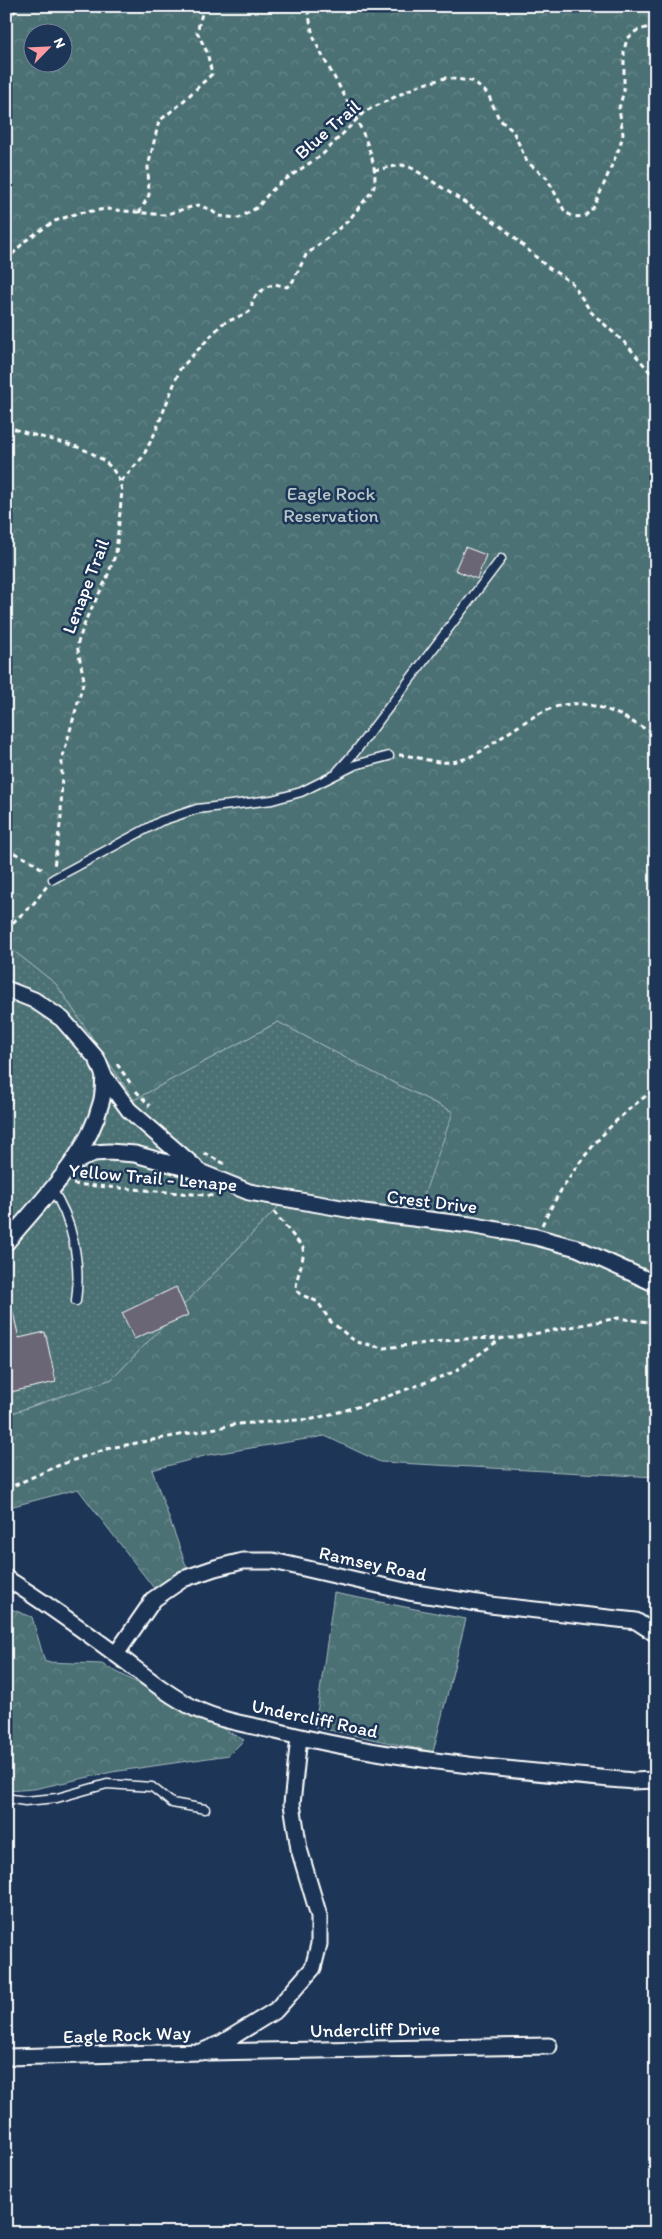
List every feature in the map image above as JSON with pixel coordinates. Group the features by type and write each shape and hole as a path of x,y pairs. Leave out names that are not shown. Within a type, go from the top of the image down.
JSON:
{"street":[{"name":"Crest Drive","path":"6,989 34,1000 62,1019 97,1059 104,1076 129,1110 200,1172"},
{"name":"Crest Drive","path":"6,1243 73,1163 95,1121 102,1102 104,1076"},
{"name":"Crest Drive","path":"73,1163 84,1156 109,1152 135,1154 200,1172 221,1182 259,1194 364,1212 470,1225 536,1237 577,1248 656,1284"},
{"name":"Ramsey Road","path":"116,1654 154,1598 183,1579 243,1561 273,1561 409,1592 490,1605 636,1621 656,1634"},
{"name":"Undercliff Road","path":"6,1578 46,1603 158,1685 196,1709 298,1737 391,1754 478,1767 632,1781 656,1780"},
{"name":"Eagle Rock Way","path":"6,2057 201,2052 222,2043 276,2010 313,1968 319,1944 319,1916 299,1849 292,1804 298,1737"},
{"name":"Undercliff Drive","path":"201,2052 550,2046"}],"lane":[{"path":"333,776 355,752 501,560"},
{"path":"53,879 161,821 197,809 272,800 301,792 355,765 389,756"},
{"path":"51,1188 60,1201 77,1259 79,1283 76,1301"},
{"path":"6,1798 25,1801 57,1798 108,1784 152,1787 172,1804 205,1809"}],"path":[{"path":"6,21 19,6"},
{"path":"79,6 103,12 114,6"},
{"path":"139,213 149,195 148,167 159,121 212,74 207,52 197,32 204,6"},
{"path":"6,425 20,432 44,436 82,449 110,466 121,481 142,458 155,433 174,381 187,359 222,324 249,312 252,302 261,290 275,284 287,287 293,281 306,255 348,221 370,195 375,184 374,170 357,120 315,42 307,6"},
{"name":"Blue Trail","path":"6,261 25,241 64,218 78,213 98,210 164,215 198,205 211,210 218,216 239,218 258,207 279,184 323,154 357,120 376,106 433,80 452,78 472,81 488,94 499,118 513,131 527,162 547,178 565,212 574,217 585,216 595,203 620,146 623,134 619,108 624,91 624,50 627,39 636,31 656,25"},
{"path":"374,170 402,165 412,168 501,226 546,266 572,283 591,312 627,345 656,379"},
{"name":"Lenape Trail","path":"53,879 61,818 62,760 84,680 77,645 87,617 106,580 116,552 122,491 121,481"},
{"path":"389,756 414,756 450,762 467,758 476,755 524,722 563,704 582,705 610,712 656,733"},
{"path":"6,849 31,861 53,879 34,902 6,929"},
{"path":"536,1237 558,1192 615,1120 656,1089"},
{"name":"Yellow Trail - Lenape","path":"69,1184 225,1197"},
{"path":"6,1489 62,1464 110,1448 238,1424 313,1419 364,1405 454,1372 503,1338"}],"green space":[{"name":"Eagle Rock Reservation","path":"6,6 656,6 656,1477 380,1462 325,1436 208,1455 152,1470 188,1571 156,1591 78,1489 6,1508 6,1415 112,1379 281,1204 453,1112 278,1022 134,1100 56,984 6,945"},
{"path":"6,945 56,984 134,1100 278,1022 453,1112 416,1218 281,1204 112,1379 6,1415"},
{"path":"334,1593 466,1619 433,1752 315,1727"},
{"path":"6,1607 32,1617 45,1662 102,1664 244,1740 229,1755 112,1772 34,1789 6,1791"}],"building":[{"path":"465,547 486,555 477,579 455,570"},
{"path":"176,1287 188,1315 134,1339 122,1313"},
{"path":"11,1304 19,1338 45,1332 56,1382 6,1393 6,1305"}]}
